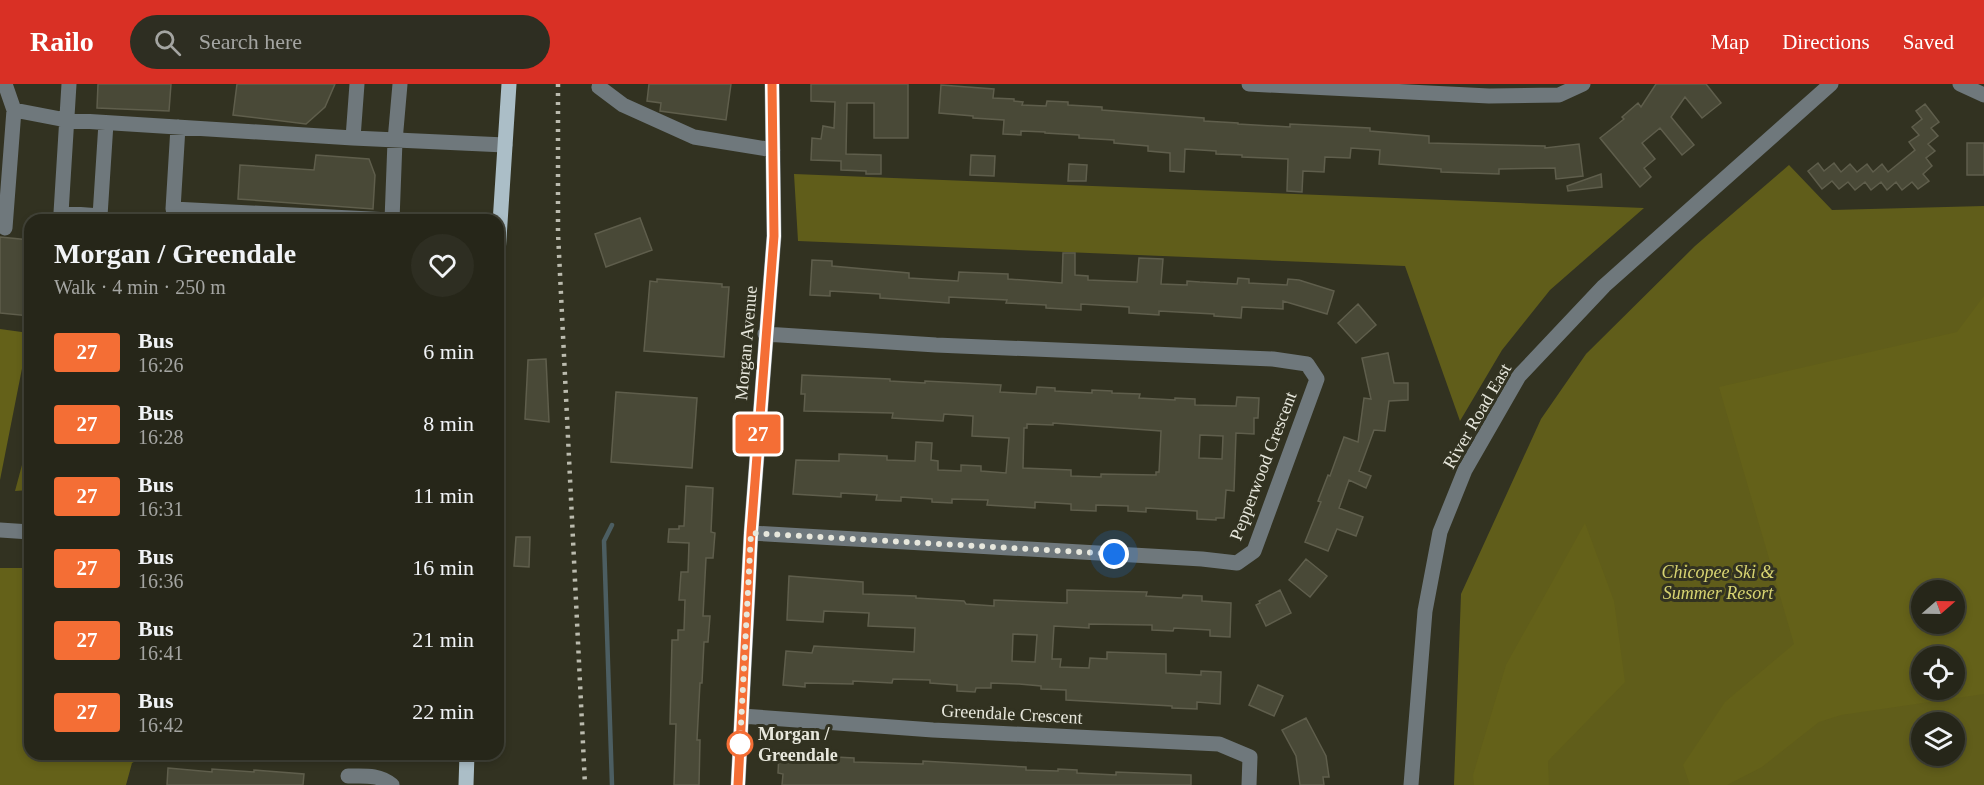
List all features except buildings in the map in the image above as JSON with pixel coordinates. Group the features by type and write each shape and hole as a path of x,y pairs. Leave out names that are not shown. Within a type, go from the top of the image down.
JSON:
{"main road":[{"path":"501,214 509,84"},
{"path":"466,785 467,760"}],"street":[{"path":"5,84 14,110 5,228"},
{"path":"61,214 69,84"},
{"path":"353,138 357,84"},
{"path":"391,214 399,84"},
{"path":"600,84 599,87 623,105 694,137 773,150"},
{"name":"Morgan Avenue","path":"738,785 751,533 774,236 772,84"},
{"path":"1249,84 1489,96 1559,95 1583,84"},
{"name":"River Road East","path":"1411,785 1425,611 1440,532 1465,470 1519,376 1604,286 1831,84"},
{"path":"1960,84 1984,95"},
{"path":"14,110 66,120 106,123 395,141 505,145"},
{"path":"100,214 106,123"},
{"path":"178,128 173,209 208,214"},
{"name":"Pepperwood Crescent","path":"751,533 1202,559 1237,563 1254,551 1317,379 1307,364 1274,359 936,345 765,334"},
{"path":"0,530 24,532"},
{"name":"Greendale Crescent","path":"742,716 933,730 1219,744 1250,757 1249,785"},
{"path":"348,776 375,777 386,780 392,785"}],"green space":[{"name":"Chicopee Ski & Summer Resort","path":"1789,165 1832,210 1984,206 1984,785 1454,785 1461,594 1541,419 1586,354 1695,246"},
{"path":"794,174 1644,208 1550,290 1502,350 1460,421 1405,266 798,241"},
{"path":"24,457 24,490 15,491"}],"shaded area":[{"path":"1984,296 1984,694 1965,697 1965,646 1911,646 1911,700 1943,700 1841,715 1819,722 1762,767 1727,785 1690,785 1683,765 1725,702 1794,644 1719,387 1957,332"},
{"path":"0,329 24,332 24,358 0,480"},
{"path":"1585,523 1614,601 1625,682 1548,761 1549,785 1474,785 1473,775 1506,665"},
{"path":"0,568 24,568 24,760 138,760 132,763 126,785 0,785"}],"waterway":[{"path":"612,525 604,541 612,785"}],"railway":[{"path":"558,84 558,233 585,785"}],"bus line":[{"name":"27","path":"738,785 751,533 774,236 772,84"}],"place":[{"name":"Morgan / Greendale","path":"740,744"}],"route":[{"path":"740,744 751,533 1114,554"}]}
